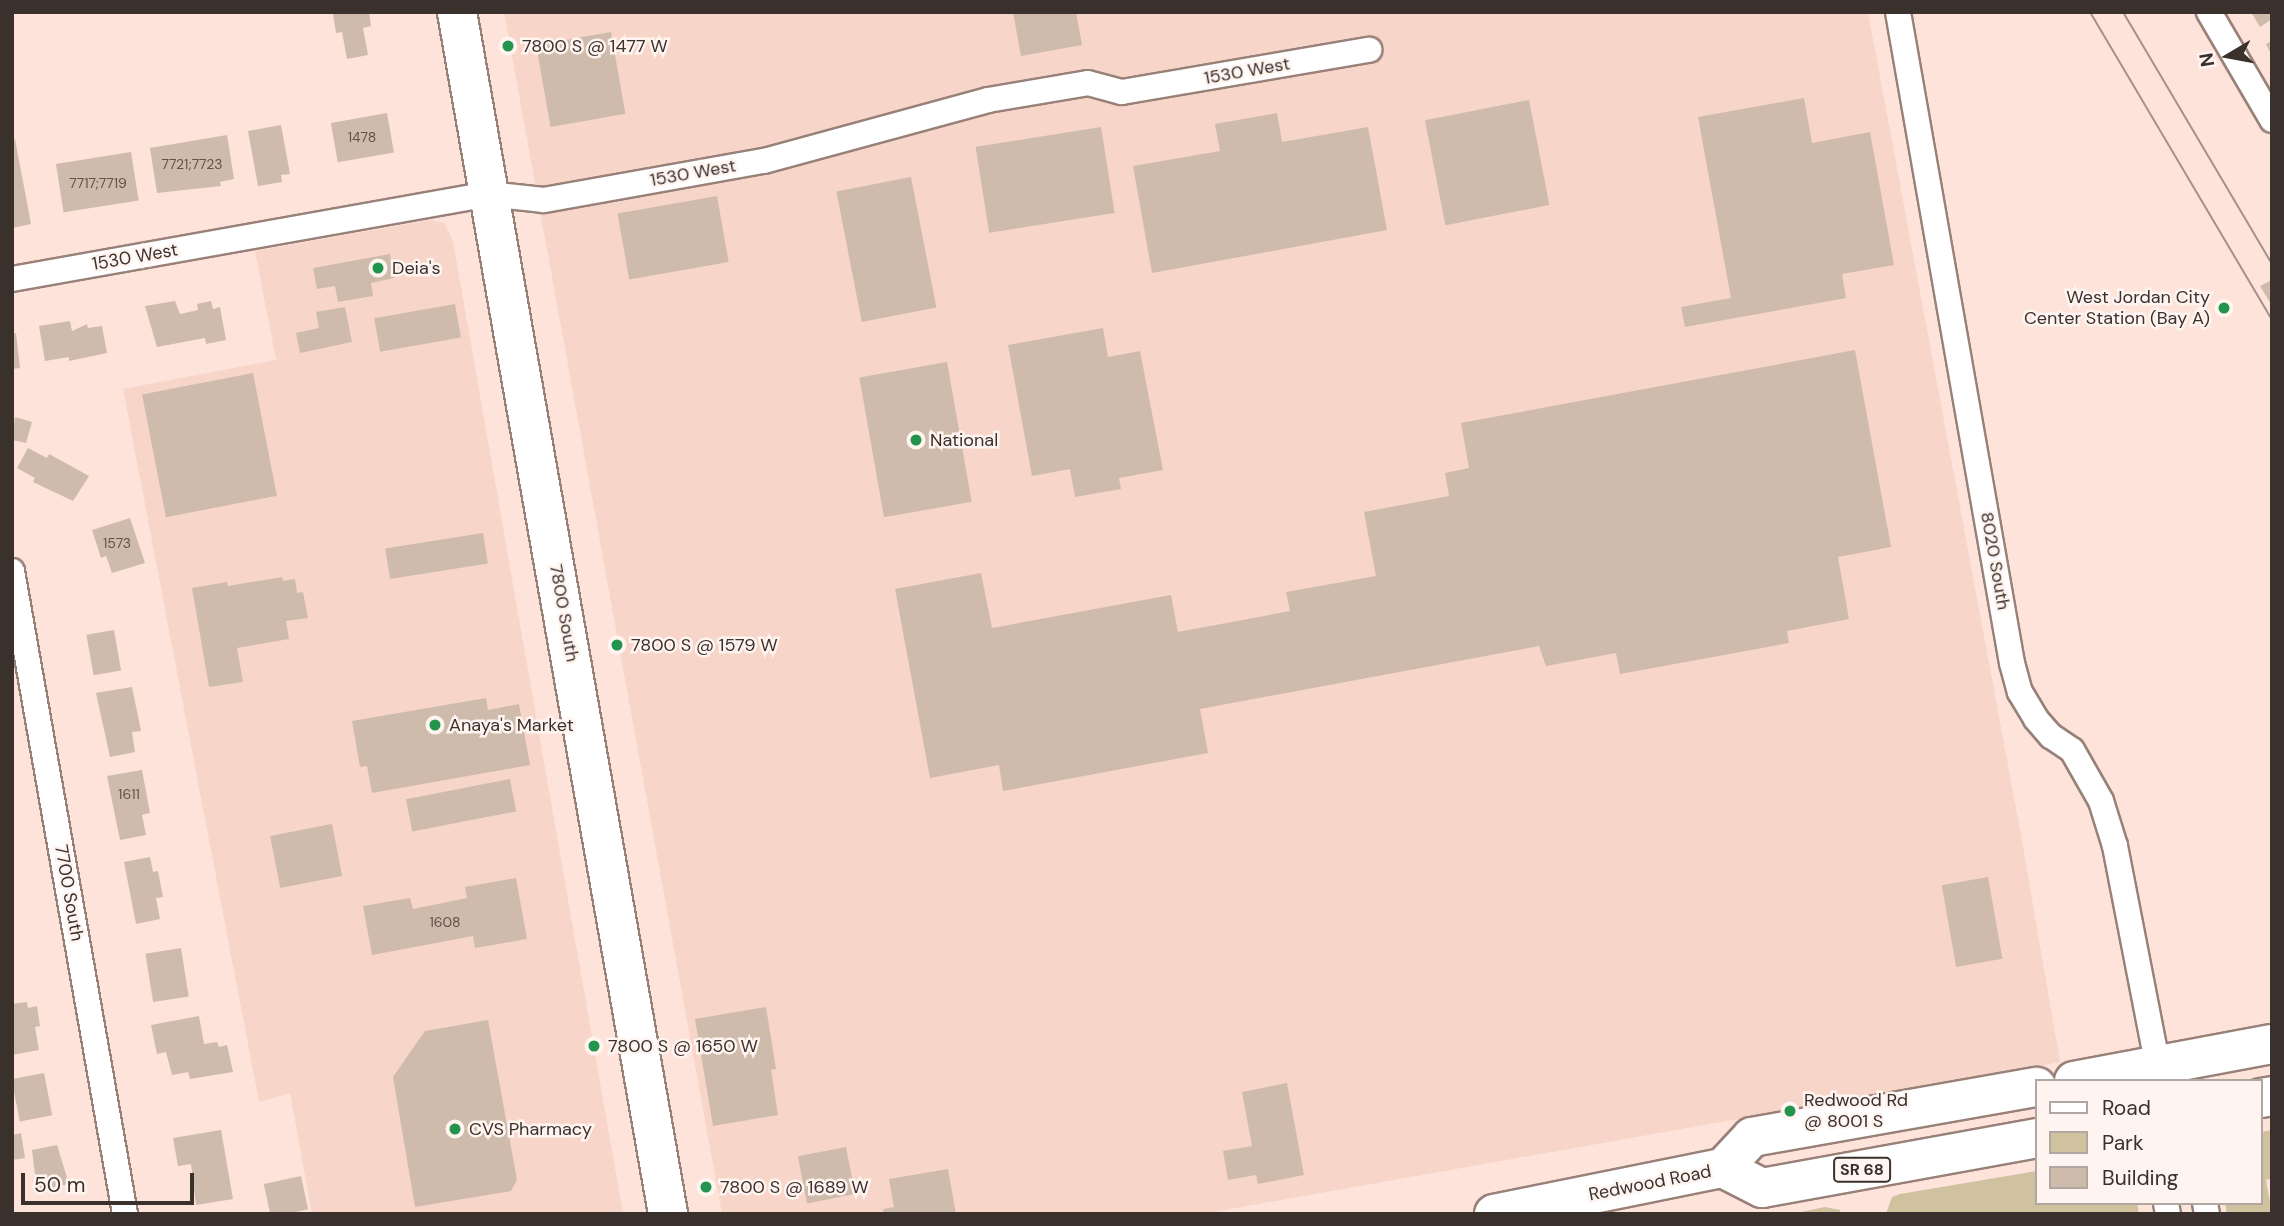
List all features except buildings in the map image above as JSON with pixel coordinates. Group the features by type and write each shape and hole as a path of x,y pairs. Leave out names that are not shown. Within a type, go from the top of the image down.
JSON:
{"main road":[{"name":"7800 South","path":"457,12 668,1214"},
{"path":"2095,1079 2159,1073 2272,1044"},
{"name":"Redwood Road","path":"1494,1214 1723,1168 1752,1137 2036,1087"},
{"name":"Redwood Road","path":"1723,1168 1762,1188 2036,1138"}],"street":[{"name":"8020 South","path":"1898,12 2012,663 2020,692 2036,719 2051,736 2072,750 2101,801 2115,846 2159,1073"},
{"path":"2209,12 2272,120"},
{"name":"1530 West","path":"12,279 488,194 544,200 764,160 988,100 1088,83 1122,92 1369,50"},
{"name":"7700 South","path":"12,571 125,1214"}],"shaded area":[{"path":"504,12 1868,12 2021,835 2060,1062 1202,1214 722,1214"},
{"path":"431,220 444,223 453,241 623,1214 312,1214 290,1093 259,1102 123,389 276,360 255,251"}],"green space":[{"path":"2272,1130 2272,1178 2266,1180 2272,1214 2227,1214 2225,1205 2263,1205 2263,1132"},
{"path":"2036,1171 2036,1205 2137,1205 2139,1214 1886,1214 1892,1197"},
{"path":"1825,1207 1840,1210 1841,1214 1791,1214"}],"tram line":[{"path":"2090,12 2272,320"},
{"path":"2123,12 2272,264"}],"place":[{"name":"7800 S @ 1477 W","path":"508,46"},
{"name":"Deia's","path":"378,268"},
{"name":"West Jordan City Center Station (Bay A)","path":"2224,308"},
{"name":"National","path":"916,440"},
{"name":"7800 S @ 1579 W","path":"617,645"},
{"name":"Anaya's Market","path":"435,725"},
{"name":"7800 S @ 1650 W","path":"594,1046"},
{"name":"Redwood Rd @ 8001 S","path":"1790,1111"},
{"name":"CVS Pharmacy","path":"455,1129"},
{"name":"7800 S @ 1689 W","path":"706,1187"}]}
